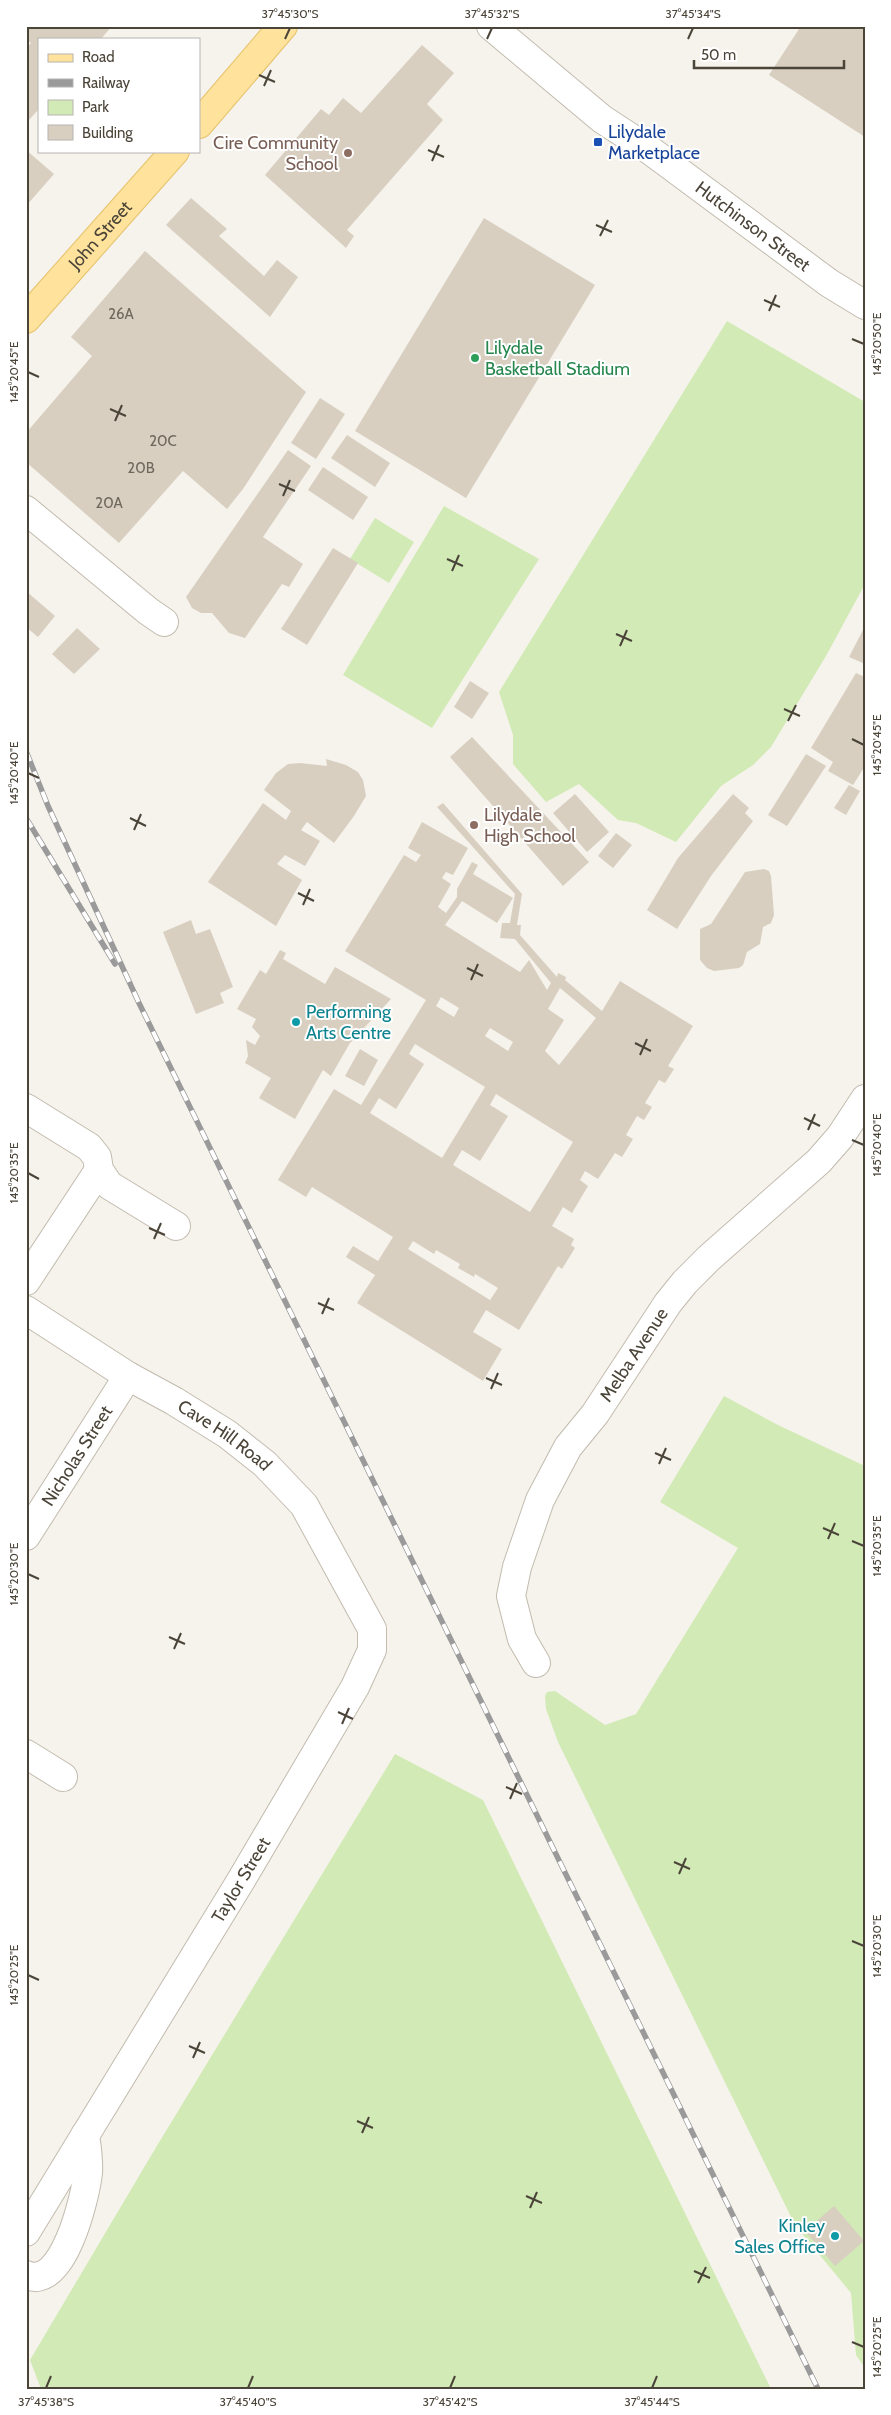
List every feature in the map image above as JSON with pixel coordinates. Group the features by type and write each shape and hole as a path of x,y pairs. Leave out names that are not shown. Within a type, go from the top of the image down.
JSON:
{"main road":[{"path":"200,123 284,26"},
{"name":"John Street","path":"26,319 174,152"}],"street":[{"name":"Hutchinson Street","path":"491,26 602,118 649,172 701,202 750,247 829,283 865,305"},
{"path":"26,510 148,611 164,622"},
{"name":"Melba Avenue","path":"536,1663 522,1639 511,1596 517,1567 540,1500 568,1447 594,1414 668,1303 685,1282 715,1252 819,1161 840,1138 865,1098"},
{"path":"26,1108 89,1147 97,1157 99,1170 109,1185 176,1226"},
{"path":"26,1281 99,1170"},
{"name":"Cave Hill Road","path":"26,1310 128,1376 174,1401 227,1434 265,1464 304,1505 367,1617"},
{"name":"Nicholas Street","path":"26,1536 128,1376"},
{"name":"Taylor Street","path":"26,2232 240,1882 355,1687 372,1650 372,1629 367,1617"},
{"path":"26,1754 63,1777"},
{"path":"26,2275 35,2278 45,2275 57,2264 65,2252 79,2213 88,2176 85,2134"}],"green space":[{"path":"727,321 865,402 865,584 826,656 771,747 753,765 721,786 676,842 636,823 618,820 579,784 546,802 513,764 513,735 499,692"},
{"path":"444,506 539,559 432,728 343,675"},
{"path":"375,518 414,542 389,583 350,559"},
{"path":"724,1396 778,1425 865,1466 865,2368 856,2355 851,2293 795,2225 558,1742 546,1709 545,1696 547,1692 555,1691 605,1725 636,1714 738,1548 660,1502"},
{"path":"395,1754 483,1800 771,2389 41,2389 30,2360 155,2149"}],"building":[{"path":"26,26 112,26 102,38 38,38 38,110 26,123 26,49 31,43 26,39"},
{"path":"801,26 865,26 865,137 769,75"},
{"path":"422,45 454,73 427,104 443,120 347,230 354,236 346,248 265,175 321,109 329,115 343,98 361,113"},
{"path":"26,150 54,174 26,206"},
{"path":"191,198 227,229 219,236 264,276 277,260 298,277 270,317 166,225"},
{"name":"Lilydale Basketball Stadium","path":"484,218 595,285 466,498 355,431"},
{"path":"145,251 306,392 243,489 227,509 183,471 119,543 26,462 26,433 92,356 71,337"},
{"path":"320,398 345,414 316,459 291,443"},
{"path":"347,435 390,463 375,487 331,458"},
{"path":"288,450 311,466 263,537 303,564 289,587 282,584 245,638 229,633 212,613 201,613 192,608 186,597"},
{"path":"323,467 368,497 353,520 308,490"},
{"path":"333,548 358,563 307,645 281,629"},
{"path":"26,591 55,616 38,637 26,627"},
{"path":"865,626 865,664 849,657"},
{"path":"77,628 100,649 74,674 52,654"},
{"path":"856,673 865,677 865,766 853,785 828,771 833,762 811,748"},
{"path":"470,681 489,693 472,719 454,707"},
{"path":"472,737 589,862 563,886 450,757"},
{"path":"806,754 826,766 787,826 768,815"},
{"path":"326,759 346,765 358,772 363,780 366,796 334,843 307,822 301,830 320,841 305,866 285,855 277,864 302,880 276,926 208,882 263,803 286,820 291,811 264,790 276,773 288,764 300,763 327,766"},
{"path":"849,785 860,791 846,815 834,808"},
{"path":"575,794 609,832 587,852 553,813"},
{"path":"733,794 749,808 745,813 753,821 711,876 677,929 647,910 678,858"},
{"path":"443,803 522,894 517,925 521,925 520,935 557,977 558,973 566,977 565,980 602,1011 620,981 693,1026 668,1066 674,1069 665,1083 659,1080 645,1103 652,1107 644,1120 637,1116 626,1135 633,1139 622,1157 615,1153 598,1179 585,1171 580,1180 588,1186 572,1213 563,1207 552,1226 574,1239 571,1245 575,1248 562,1269 558,1266 519,1330 486,1310 473,1332 502,1349 483,1381 357,1303 375,1275 346,1257 353,1246 378,1261 393,1237 312,1187 306,1197 278,1180 334,1089 361,1105 426,1000 345,951 404,855 416,862 421,855 408,848 422,822 468,848 453,875 446,872 442,878 451,884 438,907 446,913 457,897 457,889 472,862 478,865 473,874 513,898 497,923 462,901 445,925 520,972 529,960 547,990 551,983 515,939 500,938 502,923 510,923 515,894 437,807","holes":["560,988 596,1018 559,1065 545,1051 564,1020 548,1009","441,997 459,1008 454,1017 436,1006","490,1028 513,1042 508,1051 485,1036","415,1044 485,1087 442,1158 370,1113 379,1098 396,1109 424,1064 409,1054","496,1094 573,1142 530,1212 453,1165 462,1150 480,1161 508,1116 490,1105","413,1241 434,1254 436,1250 460,1264 458,1268 474,1277 475,1274 498,1288 490,1300 408,1249"]},
{"path":"616,833 632,845 613,868 598,856"},
{"path":"764,869 769,871 771,876 774,915 771,923 763,927 760,944 747,952 743,965 739,968 714,971 707,968 700,960 700,929 711,924 745,872"},
{"path":"191,920 196,934 210,929 233,987 220,993 224,1003 196,1014 163,932"},
{"path":"280,950 286,953 283,959 325,984 335,967 391,999 350,1043 331,1076 323,1070 295,1119 259,1098 271,1078 245,1063 248,1056 246,1040 255,1045 260,1036 252,1027 256,1019 237,1009 260,970 266,974"},
{"path":"360,1049 378,1060 364,1086 345,1076"},
{"name":"Kinley Sales Office","path":"834,2206 864,2241 835,2266 805,2231"}],"railway":[{"path":"26,751 48,806 139,1003 818,2389"},
{"path":"26,818 115,964"}],"place":[{"name":"Lilydale Marketplace","path":"598,142"},
{"name":"Cire Community School","path":"348,153"},
{"name":"Lilydale Basketball Stadium","path":"475,358"},
{"name":"Lilydale High School","path":"474,825"},
{"name":"Performing Arts Centre","path":"296,1022"},
{"name":"Kinley Sales Office","path":"835,2236"}]}
